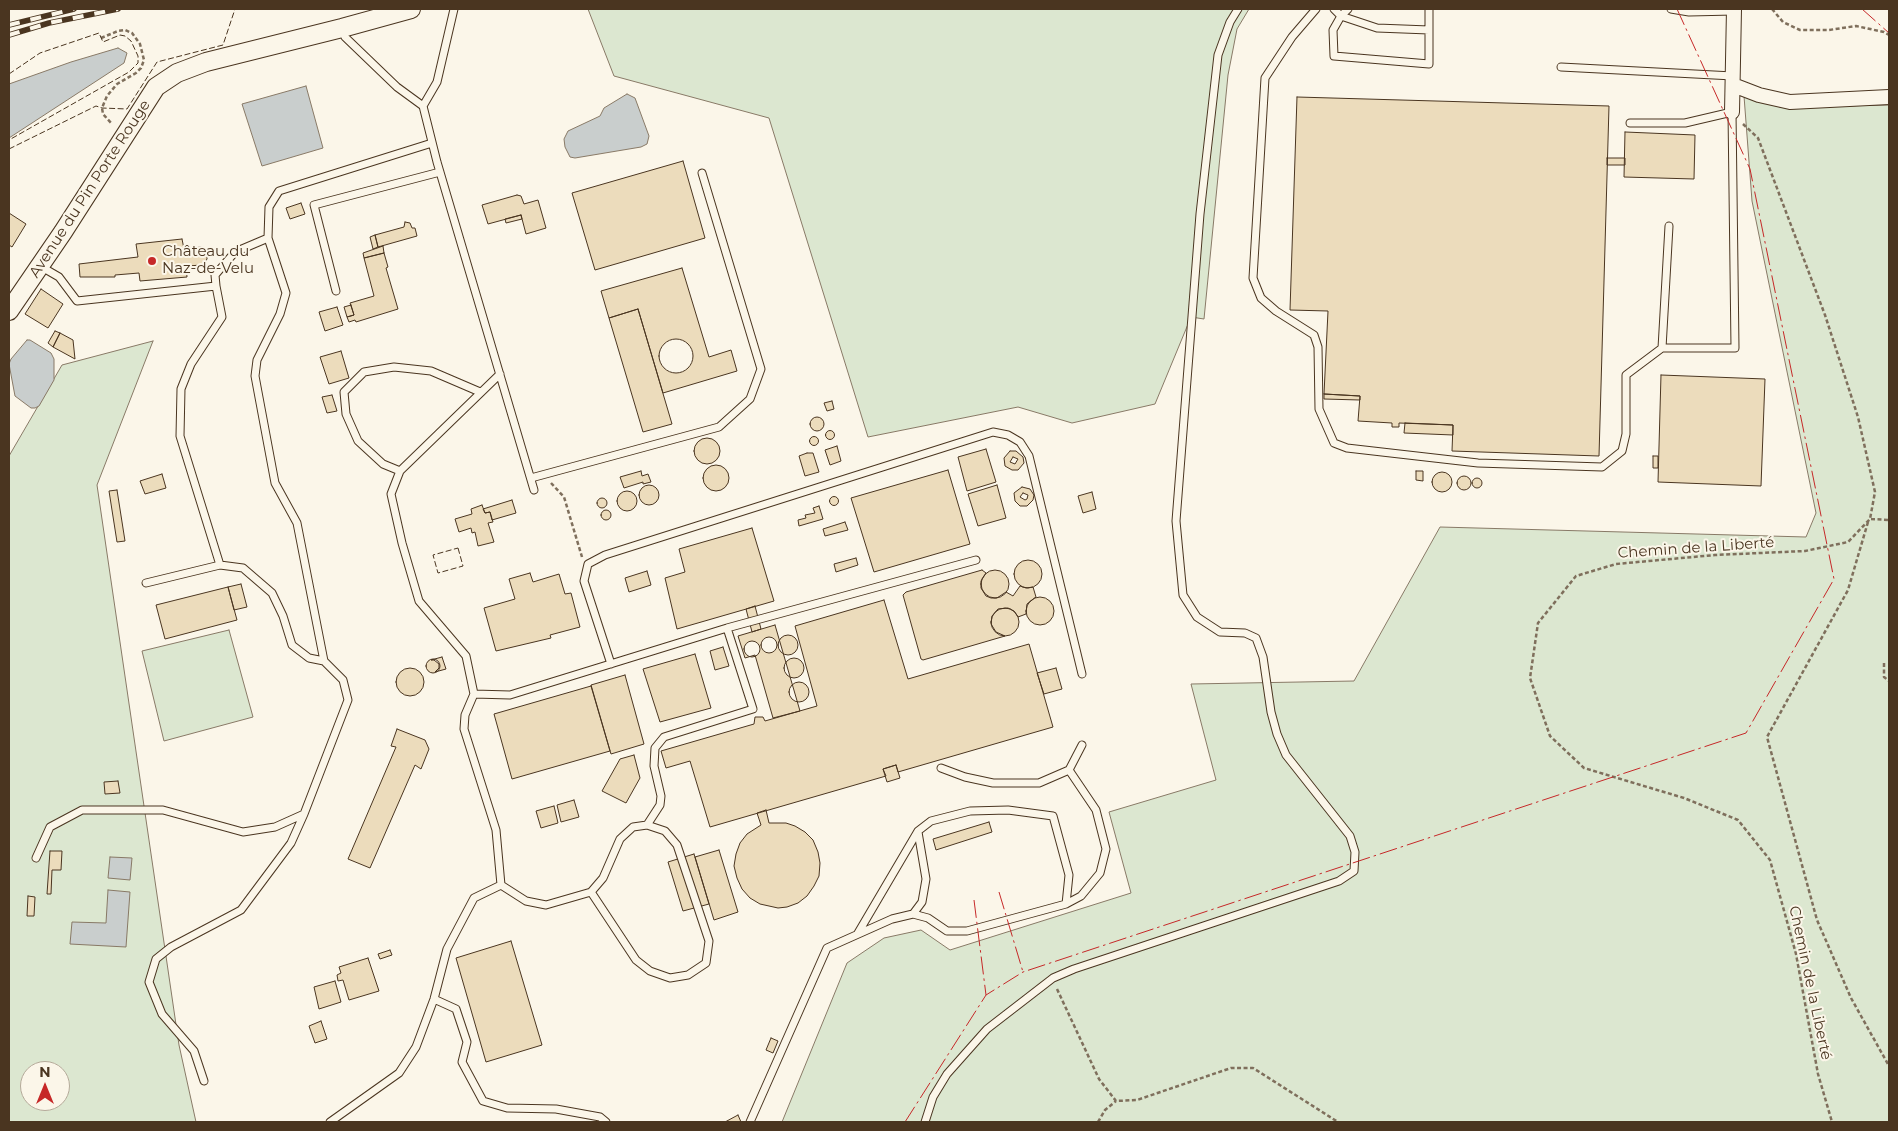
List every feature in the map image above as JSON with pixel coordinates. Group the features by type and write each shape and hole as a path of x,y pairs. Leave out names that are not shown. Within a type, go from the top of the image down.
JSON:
{"street":[{"name":"Avenue du Pin Porte Rouge","path":"9,311 156,87 177,73 214,60 411,9"},
{"path":"1732,112 1734,10"},
{"path":"1733,81 1759,95 1790,102 1889,97"}],"lane":[{"path":"422,106 437,82 454,9"},
{"path":"925,1122 933,1097 947,1074 987,1029 1053,978 1074,969 1340,881 1354,871 1355,852 1350,836 1286,754 1280,741 1271,712 1263,657 1256,638 1245,632 1220,632 1197,617 1183,595 1176,521 1200,214 1218,55 1230,22 1238,9"},
{"path":"1316,9 1292,37 1265,78 1253,278 1261,298 1276,311 1314,336 1318,347 1319,409 1334,443 1347,448 1478,463 1602,467 1622,452 1626,434 1626,374 1662,348 1735,348 1732,112 1685,123 1630,123"},
{"path":"1334,9 1341,16 1377,28 1429,30"},
{"path":"1348,9 1341,16 1333,30 1334,56 1429,64 1429,9"},
{"path":"1671,9 1689,12 1734,10"},
{"path":"342,28 345,37 397,87 422,106 534,490"},
{"path":"1561,67 1733,81"},
{"path":"324,661 297,523 275,482 255,376 257,360 280,314 286,293 268,238 269,207 279,191 432,143"},
{"path":"336,291 314,206 440,172"},
{"path":"531,478 719,427 750,399 761,369 702,173"},
{"path":"1662,348 1669,226"},
{"path":"220,565 180,436 181,389 191,364 222,317 215,275 235,252 268,238"},
{"path":"40,266 59,277 77,301 216,286"},
{"path":"400,471 383,464 358,441 346,414 344,392 364,372 394,367 431,371 480,392"},
{"path":"500,374 400,471 391,494 402,543 419,602 466,656 474,694 466,715 464,730 496,830 501,885"},
{"path":"611,664 584,581 588,564 605,555 993,432 1008,435 1020,442 1030,456 1082,674"},
{"path":"474,694 510,695 727,628 976,560"},
{"path":"146,583 220,565 243,568 272,593 283,616 292,645 309,658 324,661 343,680 348,700 292,843 241,910 171,947 156,959 149,982 162,1014 194,1051 204,1081"},
{"path":"647,825 660,805 661,796 654,766 655,748 664,737 753,709 727,628"},
{"path":"941,768 965,777 993,783 1039,783 1069,770 1082,744"},
{"path":"750,1122 827,948 892,919 913,914 928,918 947,931 967,931 1066,904 1081,896 1100,873 1106,849 1096,810 1069,770"},
{"path":"36,858 50,827 82,810 163,810 243,832 275,827 304,814"},
{"path":"858,933 918,831 931,821 970,811 1008,810 1053,816 1069,875 1066,904"},
{"path":"501,885 526,901 546,905 591,892 603,878 620,839 633,827 647,825 665,831 677,845 709,941 706,963 688,975 670,978 650,971 636,960 591,892"},
{"path":"913,914 922,902 926,878 918,831"},
{"path":"330,1122 399,1073 416,1047 434,999 447,949 474,898 501,885"},
{"path":"434,999 456,1009 467,1042 462,1062 483,1101 508,1108 556,1110 600,1117 606,1122"}],"path":[{"path":"1772,9 1784,22 1800,30 1829,30 1856,26 1884,32 1889,35"},
{"path":"101,38 125,30 132,33 140,44 144,60 141,68 118,84 107,96 102,108 103,114 110,123 126,133"},
{"path":"1732,112 1758,138 1825,315 1858,417 1875,492 1869,520 1848,590 1767,738 1817,920 1851,998 1889,1066"},
{"path":"531,478 552,484 564,497 582,558 588,564"},
{"path":"1869,520 1889,520"},
{"name":"Chemin de la Liberté","path":"1832,1122 1818,1074 1796,954 1770,860 1738,820 1684,798 1584,768 1550,736 1530,678 1538,622 1576,576 1616,564 1715,555 1805,551 1848,542 1869,520"},
{"path":"1884,663 1884,677 1889,681"},
{"path":"1053,978 1099,1079 1116,1101"},
{"path":"1098,1122 1105,1110 1116,1101 1137,1100 1231,1068 1252,1068 1338,1122"}],"green space":[{"path":"588,9 1249,9 1237,29 1228,75 1204,319 1191,317 1155,404 1072,423 1018,407 868,437 769,118 614,76"},
{"path":"1744,96 1780,107 1889,105 1889,1122 782,1122 847,963 884,938 921,930 950,950 1131,893 1109,812 1216,780 1191,684 1354,681 1440,527 1806,537 1816,513 1752,201"},
{"path":"153,341 97,485 179,1045 196,1122 9,1122 9,456 62,365"},
{"path":"229,630 253,717 164,741 142,651"}],"shaded area":[{"path":"118,48 127,53 124,63 9,138 9,84"},
{"path":"306,86 323,148 262,166 242,104"},
{"path":"627,94 635,98 649,136 647,144 641,147 575,158 570,157 565,147 564,139 568,131 600,116 604,108"},
{"path":"27,340 51,353 54,359 54,380 39,406 35,408 31,408 15,396 9,364"},
{"path":"110,857 132,858 130,880 108,878"},
{"path":"108,890 130,892 126,947 70,944 72,922 106,923"}],"building":[{"path":"1297,97 1609,106 1599,456 1452,451 1453,425 1399,423 1399,427 1392,427 1392,423 1358,421 1360,396 1324,394 1328,311 1290,310"},
{"path":"1625,132 1695,135 1694,179 1624,177"},
{"path":"1607,158 1625,158 1625,165 1607,165"},
{"path":"683,161 705,238 595,270 572,193"},
{"path":"517,195 521,196 524,204 538,200 546,228 526,234 521,215 488,224 482,205"},
{"path":"301,203 305,214 290,219 286,208"},
{"path":"9,213 26,224 12,247 9,245"},
{"path":"521,215 522,219 506,223 505,219"},
{"path":"405,222 410,223 412,228 415,228 417,236 378,247 375,235 404,227"},
{"path":"375,235 378,247 373,249 370,237"},
{"name":"Château du Naz-de-Velu","path":"182,239 184,249 201,247 207,251 207,259 203,265 186,266 187,277 140,281 139,273 115,275 115,277 80,277 79,264 138,257 136,244"},
{"path":"383,246 384,253 364,258 363,253"},
{"path":"384,253 388,267 386,268 398,309 356,322 355,320 349,322 347,317 354,315 350,303 374,296 364,258"},
{"path":"682,268 709,357 731,350 737,371 663,393 638,309 609,318 601,291"},
{"path":"41,289 63,304 48,328 25,314"},
{"path":"351,305 354,315 347,317 344,307"},
{"path":"337,307 343,325 325,331 319,312"},
{"path":"638,309 672,424 643,432 609,318"},
{"path":"55,331 60,333 53,347 48,343"},
{"path":"60,333 73,340 75,359 53,347"},
{"path":"676,339 688,344 693,356 688,368 676,373 664,368 659,356 664,344"},
{"path":"341,351 349,378 329,384 320,357"},
{"path":"1661,375 1765,379 1761,486 1658,482"},
{"path":"1324,394 1360,396 1360,400 1324,399"},
{"path":"332,395 337,411 327,413 322,397"},
{"path":"832,401 834,409 827,411 824,403"},
{"path":"817,417 822,419 824,424 822,429 817,431 812,429 810,424 812,419"},
{"path":"1405,423 1453,425 1453,435 1404,433"},
{"path":"830,431 834,435 830,439 826,435"},
{"path":"814,437 818,441 814,445 810,441"},
{"path":"707,438 716,442 720,451 716,460 707,464 698,460 694,451 698,442"},
{"path":"837,446 841,461 830,465 825,450"},
{"path":"986,449 996,482 967,491 958,457"},
{"path":"1010,451 1016,451 1023,457 1024,463 1018,470 1012,470 1005,466 1004,458","holes":["1013,457 1018,459 1015,464 1010,462"]},
{"path":"813,453 819,472 805,476 799,456"},
{"path":"1653,456 1658,456 1658,468 1653,468"},
{"path":"716,465 725,469 729,478 725,487 716,491 707,487 703,478 707,469"},
{"path":"948,470 970,544 874,572 851,498"},
{"path":"641,471 642,476 648,474 651,482 643,484 643,482 624,488 620,477"},
{"path":"1416,471 1423,471 1423,481 1416,480"},
{"path":"1438,472 1446,472 1452,478 1452,486 1446,492 1438,492 1432,486 1432,478"},
{"path":"162,474 166,488 145,494 140,481"},
{"path":"1461,476 1467,476 1471,483 1467,490 1461,490 1457,486 1457,480"},
{"path":"1475,478 1479,478 1482,483 1481,487 1475,488 1472,485 1472,481"},
{"path":"649,485 656,488 659,495 656,502 649,505 642,502 639,495 642,488"},
{"path":"997,485 1006,518 978,526 968,494"},
{"path":"1022,487 1030,489 1034,495 1033,500 1027,506 1020,506 1015,501 1014,493","holes":["1023,493 1028,495 1025,500 1020,497"]},
{"path":"117,490 125,541 117,542 109,491"},
{"path":"627,491 634,494 637,501 634,508 627,511 620,508 617,501 620,494"},
{"path":"1092,492 1096,509 1083,513 1078,496"},
{"path":"834,496 839,501 834,506 829,501"},
{"path":"600,498 604,498 607,503 606,507 600,508 597,505 597,501"},
{"path":"512,500 516,513 492,520 490,512 485,513 483,509"},
{"path":"482,505 485,513 490,512 493,522 488,523 494,542 478,546 475,532 472,533 471,528 459,532 455,519 472,514 471,509"},
{"path":"819,506 823,519 799,526 798,520 806,518 805,515 815,513 813,508"},
{"path":"604,510 608,510 611,515 610,519 604,520 601,517 601,513"},
{"path":"845,522 848,530 825,536 823,529"},
{"path":"752,528 774,601 677,629 665,578 685,572 679,549"},
{"path":"856,558 858,565 836,572 834,564"},
{"path":"1028,560 1038,564 1042,574 1038,584 1028,588 1018,584 1014,574 1018,564"},
{"path":"982,570 986,573 981,581 981,588 986,596 991,598 997,598 1006,592 1013,596 1020,586 1026,588 1033,587 1036,597 1027,604 1026,614 1018,617 1014,611 1008,608 998,609 992,616 991,624 996,632 1005,636 921,659 903,595 906,592"},
{"path":"995,570 1005,574 1009,584 1005,594 995,598 985,594 981,584 985,574"},
{"path":"647,571 651,585 629,592 625,578"},
{"path":"530,573 533,582 559,574 565,594 571,593 580,627 550,635 551,638 496,651 484,608 515,599 509,579"},
{"path":"241,584 247,607 234,610 228,587"},
{"path":"228,587 237,620 165,639 156,605"},
{"path":"1040,597 1050,601 1054,611 1050,621 1040,625 1030,621 1026,611 1030,601"},
{"path":"884,600 908,679 1029,644 1053,727 898,772 896,765 883,769 886,776 710,827 690,761 666,768 661,751 754,724 755,717 763,717 765,721 817,706 795,626"},
{"path":"755,606 761,629 752,632 746,609"},
{"path":"1005,608 1015,612 1019,622 1015,632 1005,636 995,632 991,622 995,612"},
{"path":"775,625 800,711 773,718 755,655 745,658 738,636"},
{"path":"788,635 795,638 798,645 795,652 788,655 781,652 778,645 781,638"},
{"path":"766,637 772,637 777,642 775,651 766,653 761,648 761,642"},
{"path":"749,641 755,641 760,646 758,655 749,657 744,652 744,646"},
{"path":"723,647 729,666 715,670 710,651"},
{"path":"695,654 711,708 660,722 643,669"},
{"path":"442,657 446,669 435,672 439,668 439,664 431,660"},
{"path":"794,658 801,661 804,668 801,675 794,678 787,675 784,668 787,661"},
{"path":"433,659 438,661 440,666 438,671 433,673 428,671 426,666 428,661"},
{"path":"410,668 420,672 424,682 420,692 410,696 400,692 396,682 400,672"},
{"path":"1056,668 1062,689 1044,694 1037,673"},
{"path":"625,675 644,744 611,754 591,685"},
{"path":"799,682 806,685 809,692 806,699 799,702 792,699 789,692 792,685"},
{"path":"591,686 610,751 512,779 494,714"},
{"path":"397,729 425,740 429,749 421,769 415,765 370,868 348,859 396,747 391,746"},
{"path":"634,755 640,778 626,803 602,791 620,759"},
{"path":"896,765 900,778 887,782 883,769"},
{"path":"118,781 120,793 105,794 104,782"},
{"path":"574,800 579,817 561,822 557,805"},
{"path":"554,806 558,823 541,828 536,811"},
{"path":"766,810 769,823 786,823 795,826 813,840 818,852 820,863 819,876 814,886 807,896 798,903 787,907 778,908 760,904 750,898 742,889 734,866 740,843 747,834 761,825 757,813"},
{"path":"989,822 992,832 936,850 933,839"},
{"path":"719,850 738,912 714,920 695,857"},
{"path":"50,851 62,851 61,870 52,870 51,894 47,894"},
{"path":"694,854 709,904 683,911 668,862"},
{"path":"28,896 35,897 34,916 27,916"},
{"path":"511,941 542,1045 486,1062 456,958"},
{"path":"390,950 392,955 380,959 378,954"},
{"path":"368,958 379,991 349,1000 343,980 338,981 337,975 341,973 339,967"},
{"path":"335,981 341,1002 319,1009 314,987"},
{"path":"321,1021 327,1039 315,1043 309,1026"},
{"path":"771,1038 778,1041 773,1053 766,1050"},
{"path":"738,1115 741,1122 725,1122"}],"railway":[{"path":"9,25 74,9"},
{"path":"9,35 49,23 118,9"}],"fence":[{"path":"9,149 96,106 127,109 157,62 223,45 235,9"},
{"path":"9,74 40,53 99,33 103,42 120,35 125,36 131,41 138,56 138,63 129,72 9,140"},
{"path":"458,548 463,566 438,573 433,555 458,548"}],"power":[{"path":"905,1122 986,995 1023,972 1746,733 1834,579 1750,169 1677,9"},
{"path":"1862,9 1889,33"},
{"path":"999,892 1023,972"},
{"path":"974,900 986,995"}],"place":[{"name":"Château du Naz-de-Velu","path":"152,261"}]}
